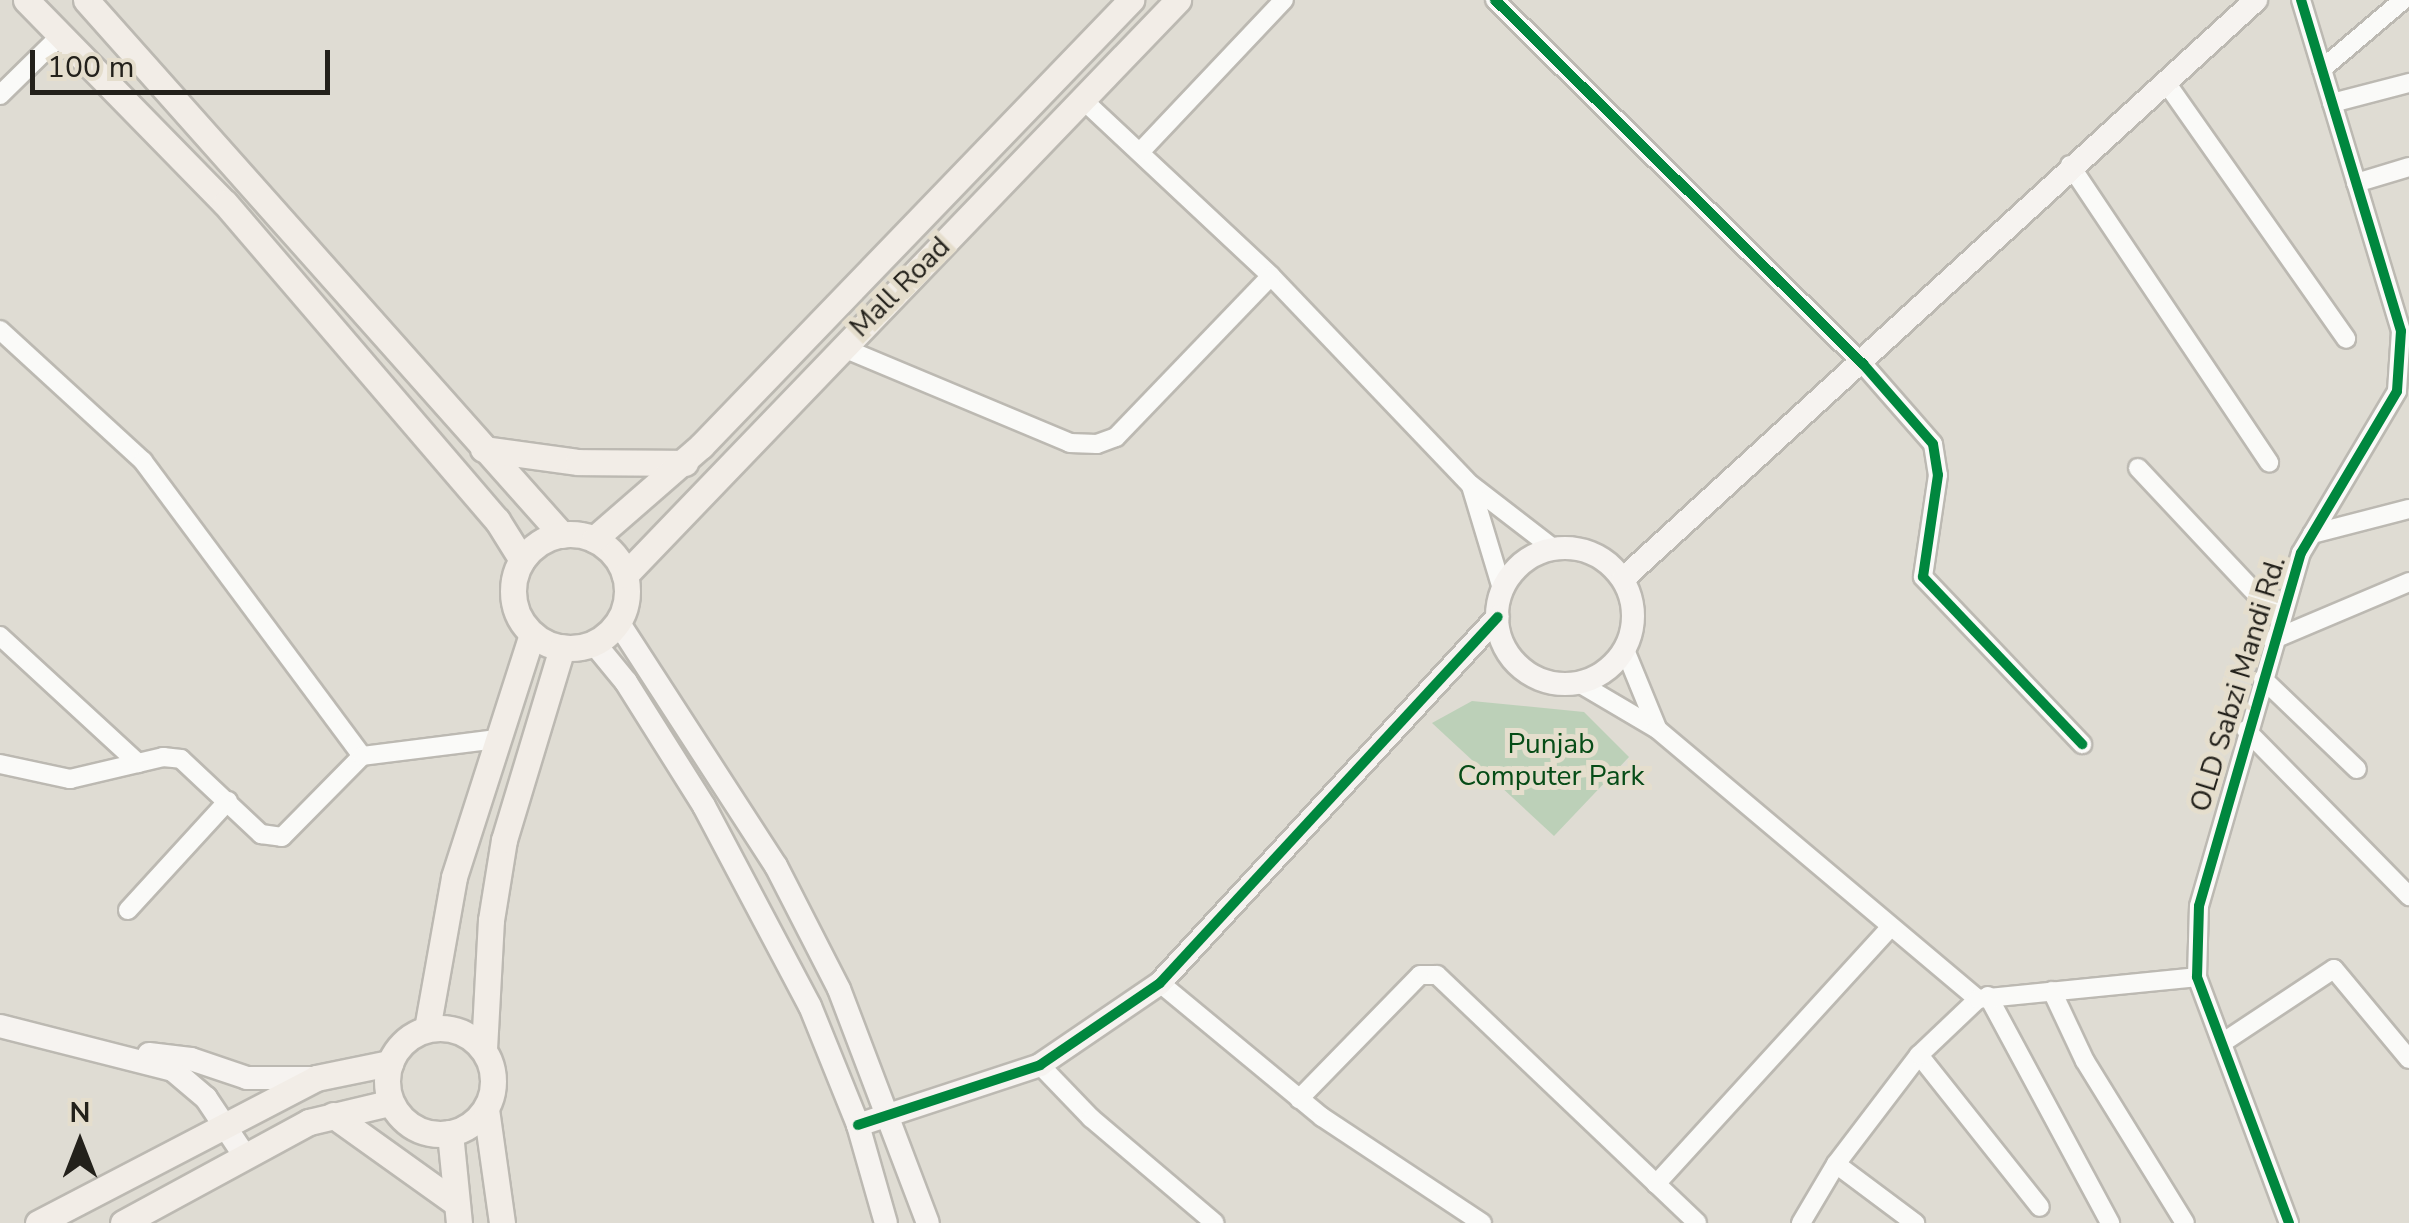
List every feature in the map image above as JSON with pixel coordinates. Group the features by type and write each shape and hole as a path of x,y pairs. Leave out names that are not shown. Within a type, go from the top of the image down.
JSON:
{"main road":[{"path":"26,0 225,203 497,520 522,560"},
{"path":"86,0 562,535"},
{"name":"Mall Road","path":"594,539 684,463 1131,0"},
{"name":"Mall Road","path":"625,575 1178,0"},
{"path":"483,449 578,462 684,463"},
{"path":"562,535 594,539 625,575 618,622 594,643 562,648 532,634 512,591 522,560 562,535"},
{"path":"426,1029 454,877 532,634"},
{"path":"502,1223 486,1109 494,1085 484,1049 491,920 504,840 562,648"},
{"path":"484,1049 452,1028 426,1029 404,1041 390,1063 390,1103 419,1130 450,1133 486,1109"},
{"path":"38,1223 316,1078 390,1063"},
{"path":"123,1223 244,1155 334,1115 390,1103"},
{"path":"334,1115 457,1213"},
{"path":"450,1133 457,1213"}],"street":[{"path":"1141,151 1284,0"},
{"path":"1495,0 1863,364 1938,456 1921,562 1930,590 2082,744"},
{"path":"1623,579 1863,364 2070,166 2256,0"},
{"name":"OLD Sabzi Mandi Rd.","path":"2289,1223 2197,977 2199,906 2279,618 2312,534 2397,390 2405,328 2301,0"},
{"path":"2322,69 2402,0"},
{"path":"0,95 61,35"},
{"path":"2165,80 2346,340"},
{"path":"2332,103 2409,83"},
{"path":"1081,98 1271,276 1470,486 1554,548"},
{"path":"2070,166 2268,462"},
{"path":"2356,183 2409,168"},
{"path":"841,347 1070,443 1097,444 1116,436 1271,276"},
{"path":"0,330 143,461 362,756"},
{"path":"2138,468 2279,618"},
{"path":"1470,486 1502,589 1498,618 1508,653 1529,674 1579,683 1657,728 1892,927 1983,998 2110,1223"},
{"path":"2312,534 2409,509"},
{"path":"1502,589 1532,556 1554,548 1584,550 1623,579 1633,628 1624,650 1612,666 1579,683"},
{"path":"2272,640 2409,582"},
{"path":"858,1125 892,1117 1040,1065 1160,983 1456,670 1498,618"},
{"path":"618,622 776,866 839,989 892,1117 928,1223"},
{"path":"0,636 138,763"},
{"path":"594,643 626,682 743,874 810,1006 858,1125 886,1223"},
{"path":"1624,650 1657,728"},
{"path":"1456,670 1508,653"},
{"path":"2262,679 2356,769"},
{"path":"2246,730 2409,896"},
{"path":"0,764 70,780 138,763 181,760 261,834 282,837 362,756 496,739"},
{"path":"128,910 228,802"},
{"path":"1656,1184 1892,927"},
{"path":"2222,1043 2334,969 2409,1059"},
{"path":"1300,1099 1420,975 1437,975 1697,1223"},
{"path":"1802,1223 1836,1164 1920,1055 1983,998 2197,977"},
{"path":"1160,983 1300,1099 1482,1223"},
{"path":"2052,991 2085,1062 2185,1223"},
{"path":"0,1026 120,1054 191,1081 244,1155"},
{"path":"120,1054 169,1053 246,1078 316,1078"},
{"path":"1920,1055 2040,1206"},
{"path":"1040,1065 1091,1118 1216,1223"},
{"path":"1836,1164 1914,1223"}],"green space":[{"name":"Punjab Computer Park","path":"1472,701 1584,712 1629,757 1554,836 1432,723"}],"cycle path":[{"path":"1495,0 1863,364 1933,444 1938,475 1923,577 2082,744"},
{"path":"2289,1223 2197,977 2199,906 2301,553 2397,391 2401,331 2301,0"},
{"path":"858,1125 1040,1065 1160,983 1498,617"}]}
